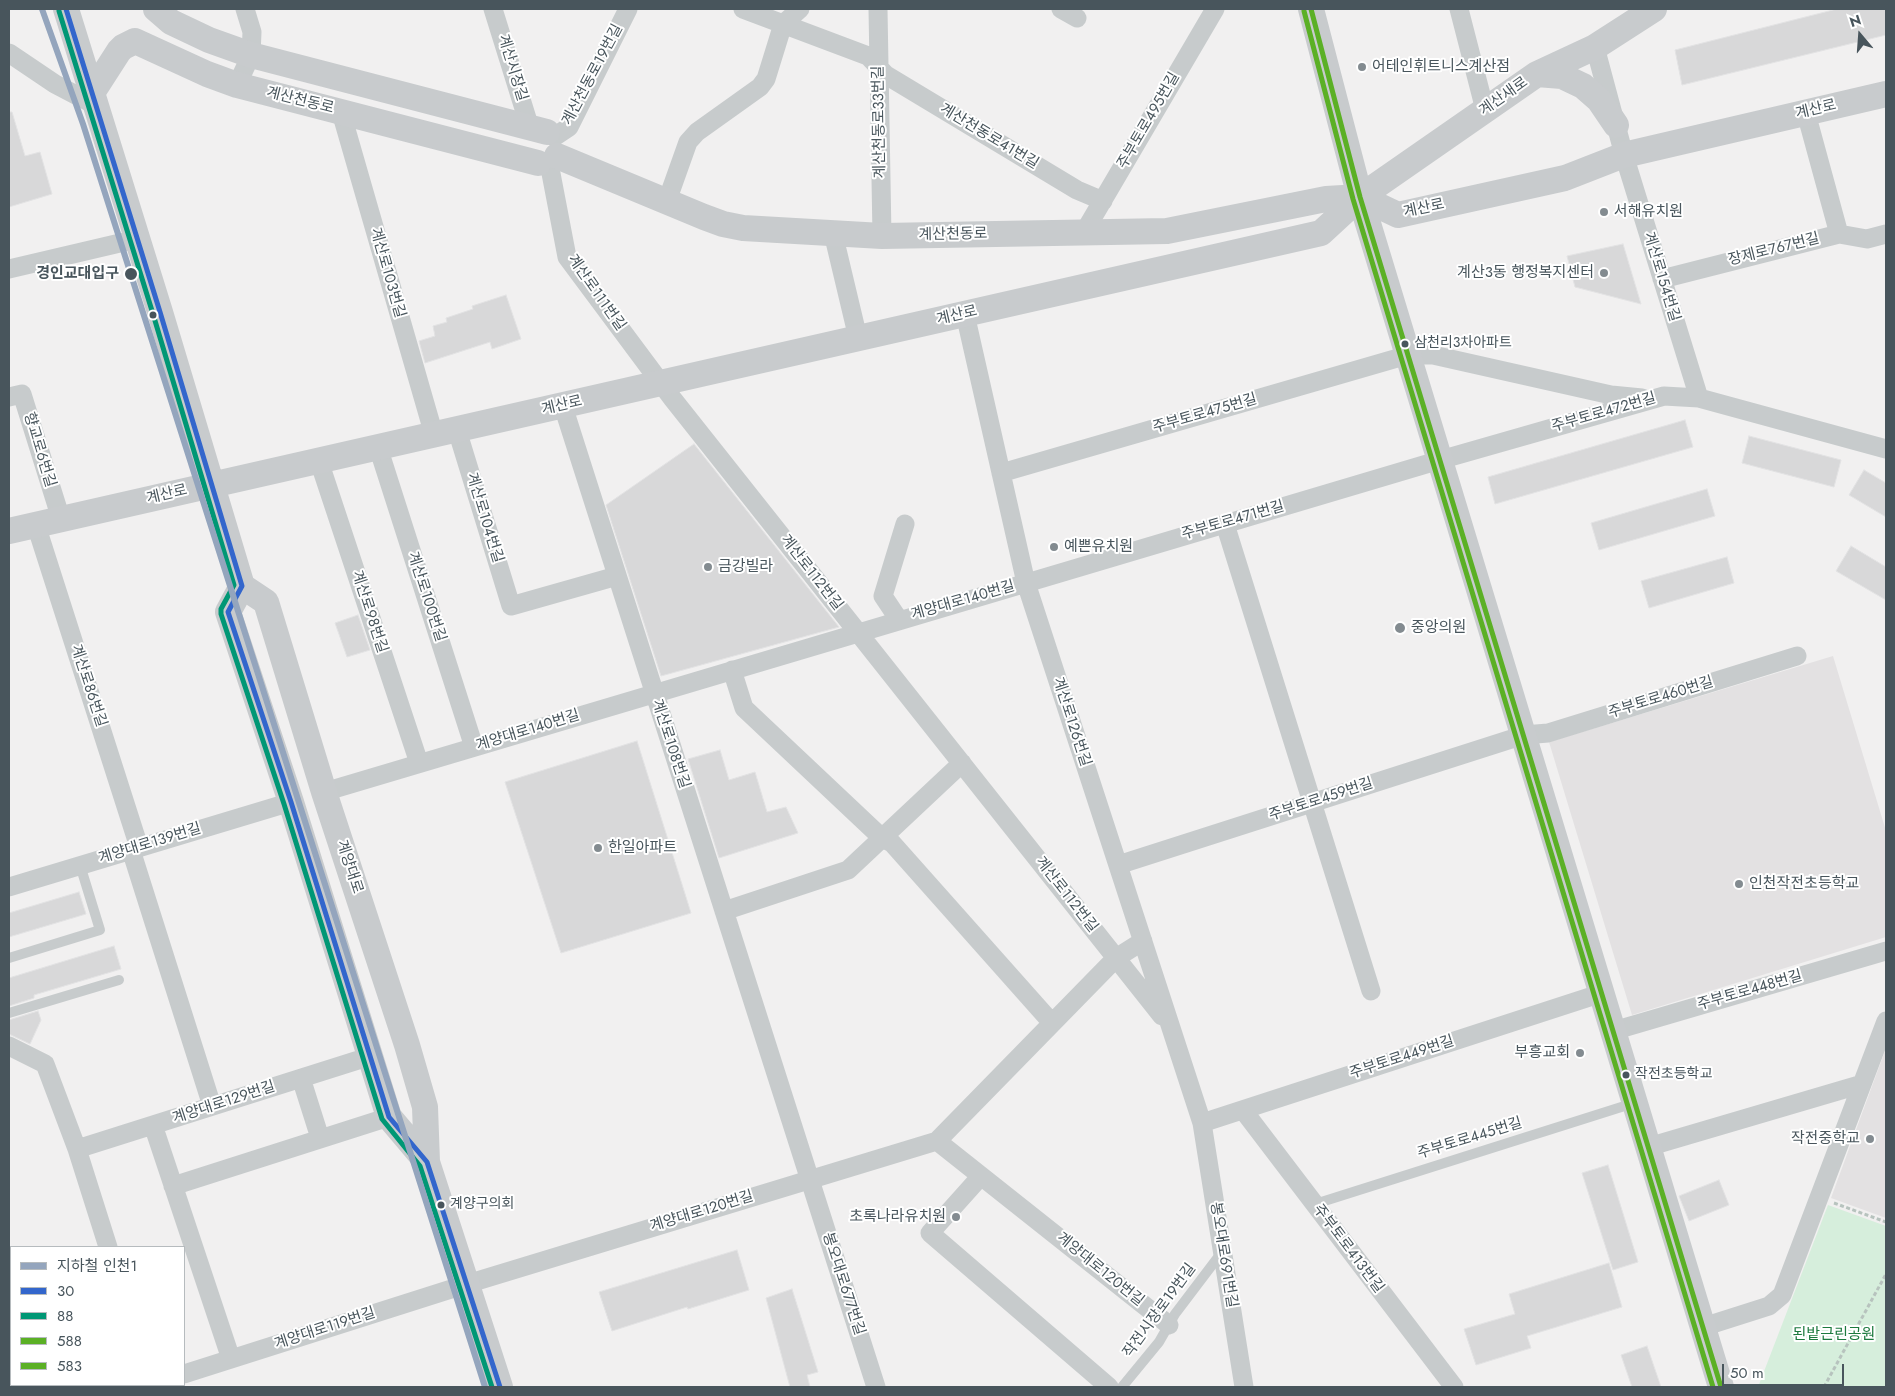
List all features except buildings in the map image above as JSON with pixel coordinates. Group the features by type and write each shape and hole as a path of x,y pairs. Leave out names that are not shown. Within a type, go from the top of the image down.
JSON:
{"street":[{"path":"66,9 242,586"},
{"name":"계산천동로","path":"156,9 171,22 209,40 251,55 546,146 667,201 723,224 743,228 882,236 1083,234 1167,231 1326,199 1360,197"},
{"path":"237,85 251,55 252,32 244,9"},
{"name":"계산시장길","path":"493,9 546,146"},
{"name":"계산천동로19번길","path":"546,146 569,127 628,9"},
{"path":"743,9 783,24"},
{"path":"667,201 688,142 697,132 760,88 766,79 783,24 800,9"},
{"name":"계산천동로33번길","path":"878,9 882,236"},
{"name":"주부토로495번길","path":"1083,234 1215,9"},
{"path":"1311,9 1360,197 1721,1387"},
{"path":"1459,9 1485,110"},
{"name":"계산새로","path":"1360,197 1538,74 1595,46 1654,9"},
{"name":"계산천동로41번길","path":"783,24 868,56 886,75 1077,190 1102,200"},
{"name":"계산천동로","path":"94,99 119,51 122,47 136,41 207,74 237,85 341,112 546,146"},
{"name":"계산로154번길","path":"1595,46 1624,155 1699,398"},
{"path":"9,53 55,84 94,99"},
{"path":"1538,74 1562,76 1583,86 1599,100 1616,125"},
{"name":"계산로","path":"9,531 1321,233 1360,197 1398,215 1565,178 1624,155 1886,94"},
{"name":"계산로103번길","path":"341,112 445,432"},
{"path":"1806,113 1839,234"},
{"name":"계산로111번길","path":"546,146 567,257 661,383"},
{"path":"833,233 858,338"},
{"name":"장제로767번길","path":"1662,278 1839,234 1881,240"},
{"path":"9,269 137,239"},
{"name":"계산로126번길","path":"965,314 1026,583 1202,1123"},
{"name":"주부토로475번길","path":"1001,474 1408,355 1433,354 1611,395 1653,399"},
{"name":"계산로112번길","path":"661,383 1170,1027"},
{"name":"향교로6번길","path":"9,397 22,394 49,522"},
{"name":"주부토로472번길","path":"1440,460 1664,396 1699,398 1886,449"},
{"name":"계산로108번길","path":"563,406 809,1180"},
{"name":"계산로104번길","path":"445,432 511,606 617,576"},
{"name":"계산로100번길","path":"378,448 474,747"},
{"name":"주부토로471번길","path":"1026,583 1440,460"},
{"name":"계산로98번길","path":"319,461 419,763"},
{"name":"계산로86번길","path":"49,522 134,849 212,1106"},
{"name":"계양대로140번길","path":"899,620 883,596 904,524"},
{"path":"1225,524 1371,991"},
{"name":"계양대로140번길","path":"324,792 1026,583"},
{"name":"계양대로","path":"427,1162 389,1117 291,802 228,612 242,586 266,602 324,792 408,1045 425,1107 427,1162 500,1387"},
{"name":"주부토로460번길","path":"1524,735 1548,733 1797,656"},
{"path":"732,670 744,708 882,838 892,843 1052,1024"},
{"name":"주부토로459번길","path":"1118,864 1524,735"},
{"path":"724,911 848,870 962,763"},
{"name":"계양대로139번길","path":"9,887 291,802"},
{"name":"계양대로120번길","path":"467,1284 937,1141 1116,958 1143,941"},
{"name":"주부토로448번길","path":"1613,1031 1886,951"},
{"name":"주부토로449번길","path":"1202,1123 1602,993"},
{"path":"1703,1327 1769,1306 1782,1295 1886,1021"},
{"path":"9,1046 45,1064 77,1149 108,1246"},
{"name":"계양대로129번길","path":"77,1149 371,1056"},
{"path":"301,1078 320,1138"},
{"path":"1648,1147 1862,1084"},
{"name":"주부토로413번길","path":"1243,1110 1454,1387"},
{"path":"173,1186 389,1117"},
{"name":"봉오대로691번길","path":"1202,1123 1244,1387"},
{"path":"153,1125 230,1359"},
{"name":"계양대로120번길","path":"937,1141 1168,1325"},
{"path":"981,1176 930,1233 1109,1387"},
{"name":"봉오대로677번길","path":"809,1180 876,1387"},
{"name":"계양대로119번길","path":"185,1374 467,1284"}],"lane":[{"path":"9,958 100,930 80,865"},
{"path":"9,1013 119,980"},
{"name":"주부토로445번길","path":"1314,1204 1635,1103"},
{"name":"작전시장로19번길","path":"1122,1387 1159,1342 1175,1314 1222,1252"}],"path":[{"path":"1819,1197 1886,1222"},
{"path":"1824,1387 1886,1274"}],"shaded area":[{"name":"인천작전초등학교","path":"1833,656 1886,831 1886,937 1632,1015 1549,742"},
{"name":"작전중학교","path":"1886,1048 1886,1218 1831,1198"}],"green space":[{"name":"된밭근린공원","path":"1828,1205 1886,1226 1886,1387 1758,1387"},
{"path":"9,1270 10,1386 149,1387 9,1387"}],"metro line":[{"name":"인천1","path":"42,9 83,124 485,1387"}],"transit line":[{"name":"30","path":"66,9 160,312 242,586 228,612 291,802 389,1117 427,1162 500,1387"},
{"name":"588","path":"1311,9 1360,197 1721,1387"},
{"name":"88","path":"59,11 153,314 234,585 221,609 221,614 284,804 382,1119 420,1166 492,1387"},
{"name":"583","path":"1304,11 1353,199 1713,1387"}],"place":[{"name":"어테인휘트니스계산점","path":"1362,67"},
{"name":"서해유치원","path":"1604,212"},
{"name":"계산3동 행정복지센터","path":"1604,273"},
{"name":"경인교대입구","path":"131,274"},
{"name":"삼천리3차아파트","path":"1405,344"},
{"name":"예쁜유치원","path":"1054,547"},
{"name":"금강빌라","path":"708,567"},
{"name":"중앙의원","path":"1400,628"},
{"name":"한일아파트","path":"598,848"},
{"name":"인천작전초등학교","path":"1739,884"},
{"name":"부흥교회","path":"1580,1053"},
{"name":"작전초등학교","path":"1626,1075"},
{"name":"작전중학교","path":"1870,1139"},
{"name":"계양구의회","path":"441,1205"},
{"name":"초록나라유치원","path":"956,1217"}]}
